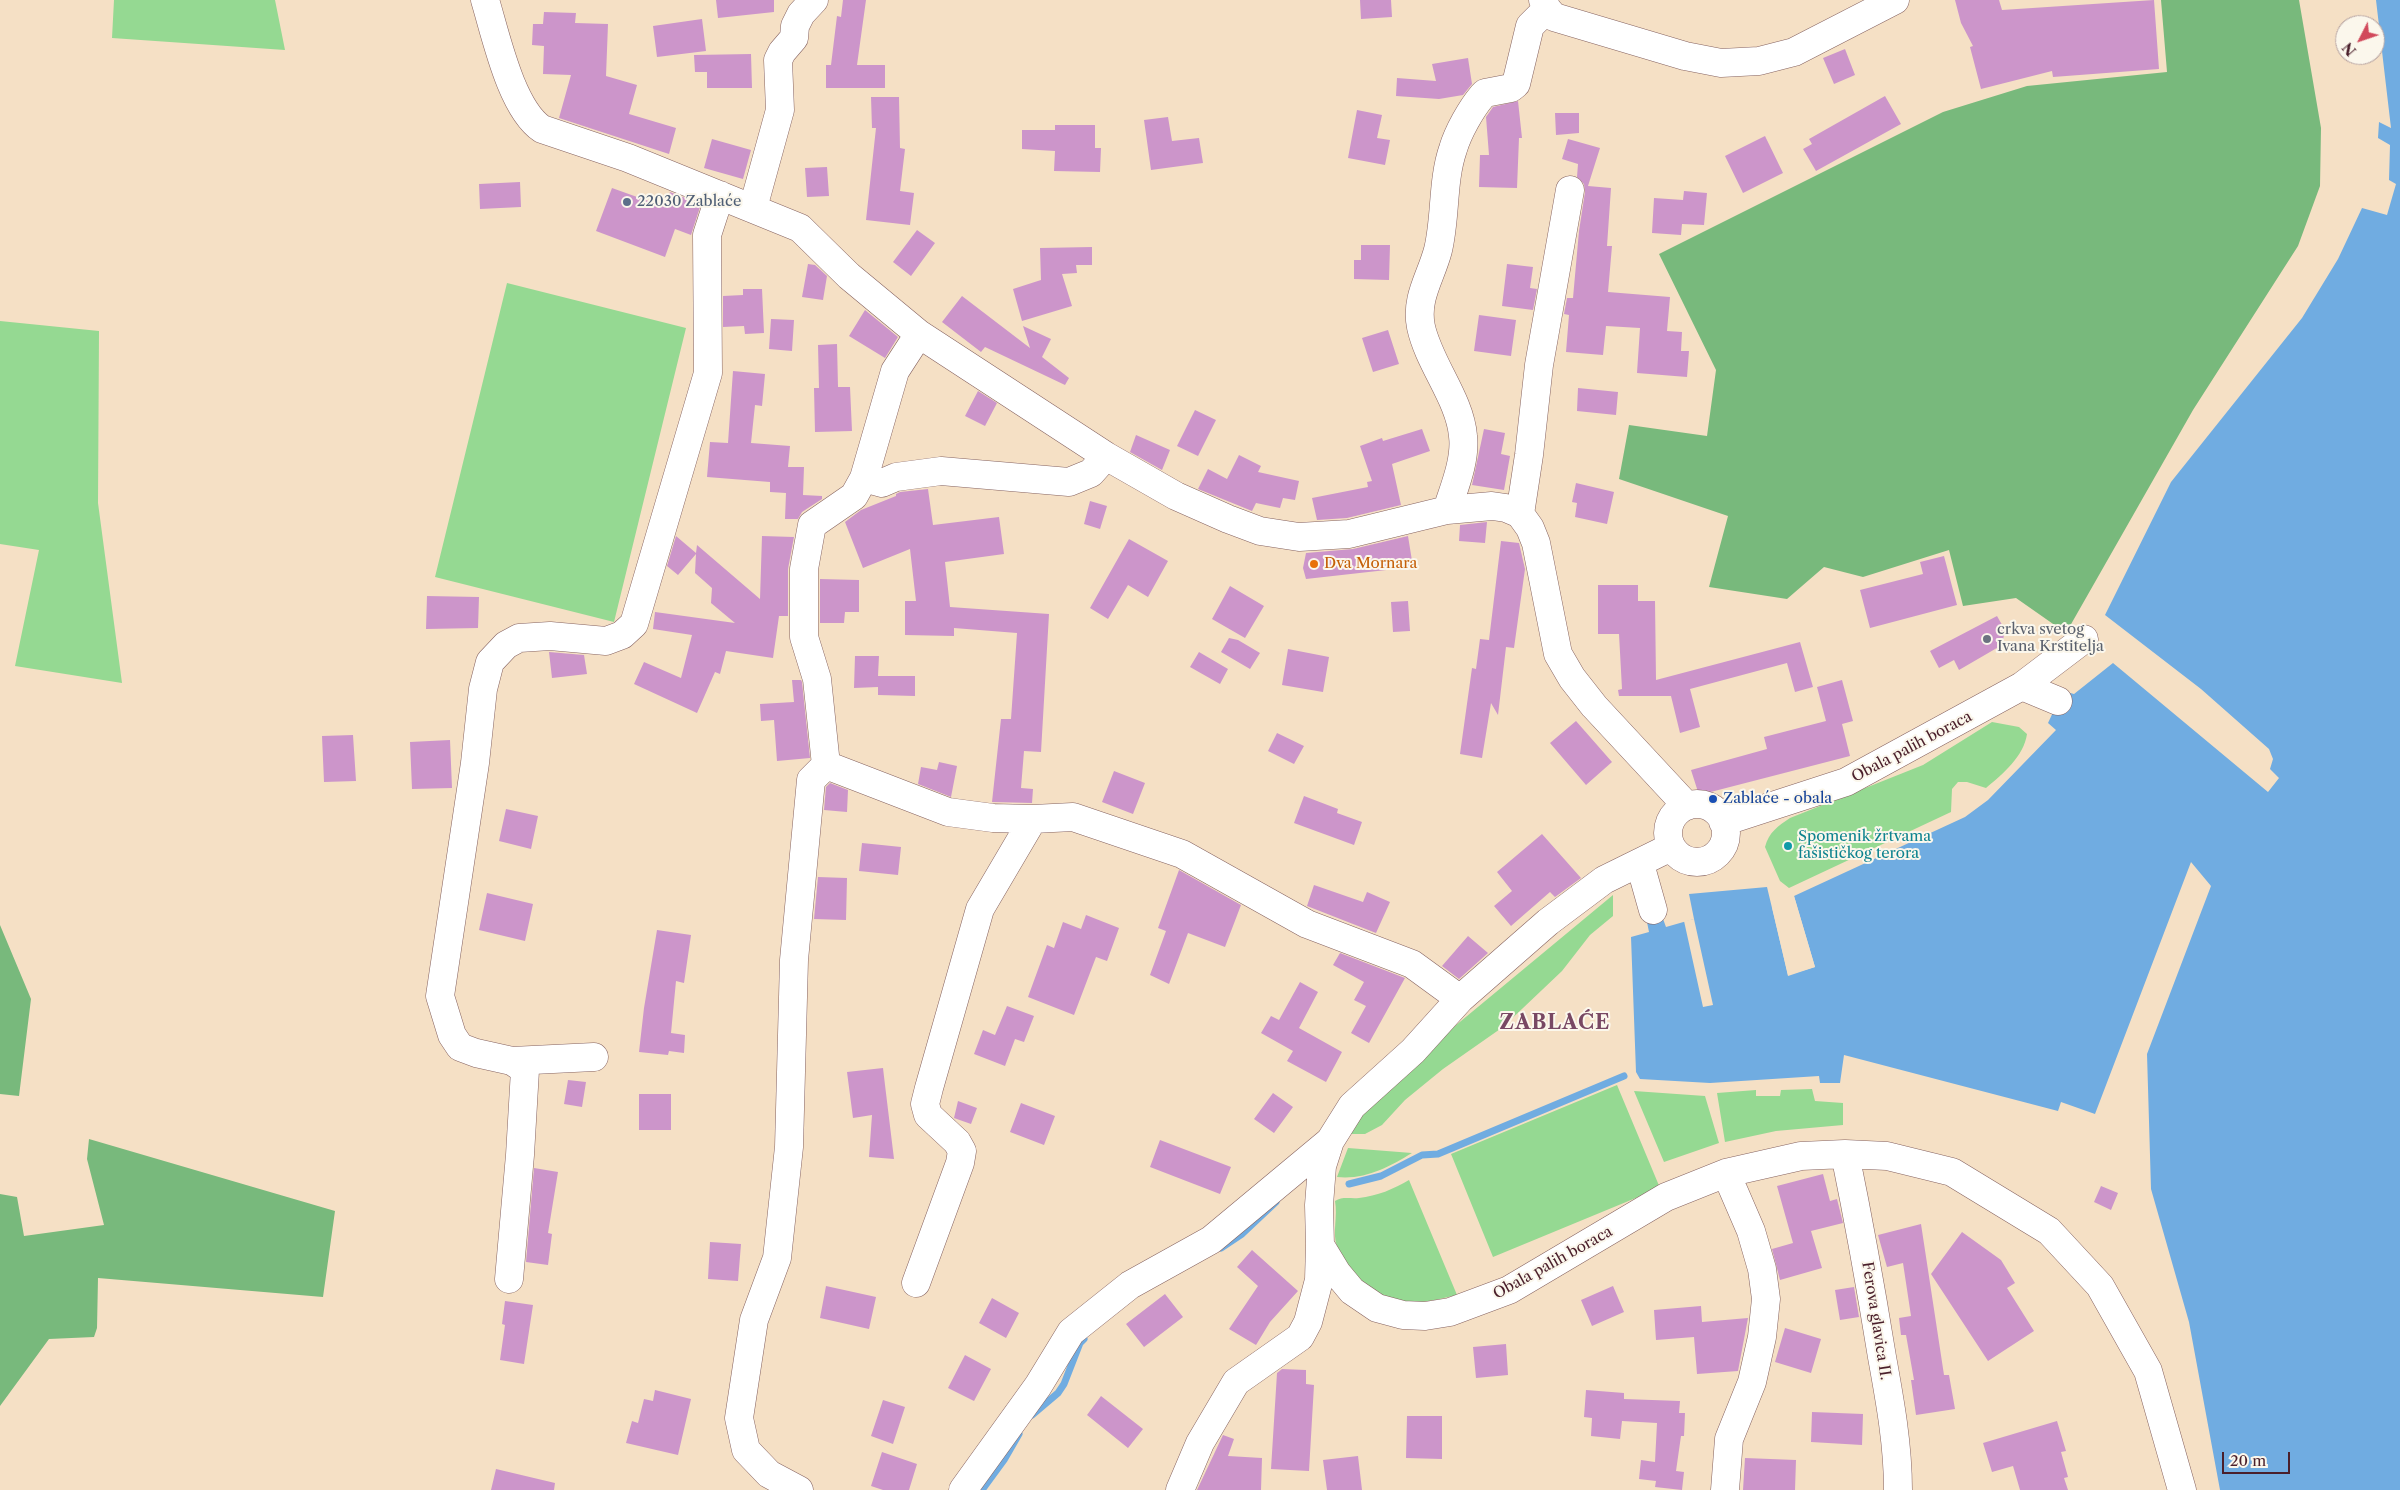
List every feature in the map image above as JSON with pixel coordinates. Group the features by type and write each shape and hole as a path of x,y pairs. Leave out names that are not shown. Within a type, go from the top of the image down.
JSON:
{"street":[{"path":"484,0 516,97 532,122 542,129 628,158 800,228 849,276 919,334 1106,456 1176,496 1260,531 1299,537 1349,534 1447,510 1492,506 1506,508 1520,514 1530,528 1536,543 1558,654 1572,678 1594,706 1687,806"},
{"path":"753,208 780,110 778,60 794,38 801,14 814,0"},
{"path":"1447,510 1462,454 1464,436 1458,414 1435,368 1421,327 1419,309 1422,293 1438,251 1449,164 1453,147 1485,93 1511,88 1516,84 1520,74 1530,26 1545,5 1554,17 1685,56 1721,63 1759,61 1794,52 1895,0"},
{"path":"1520,514 1539,365 1570,190"},
{"path":"594,1057 512,1061 498,1059 460,1047 452,1035 440,996 475,763 483,689 490,662 506,645 519,638 550,636 606,641 622,635 634,624 708,373 707,235 720,195"},
{"path":"826,765 817,679 804,636 804,569 812,525 854,496 864,478 895,372 919,334"},
{"path":"864,478 882,483 896,477 941,471 1070,482 1092,473 1106,456"},
{"name":"Obala palih boraca","path":"1724,822 1846,782 2022,686 2084,639"},
{"path":"2022,686 2058,701"},
{"path":"826,765 948,812 993,818 1073,817 1182,854 1307,924 1412,964 1460,999"},
{"path":"799,1490 769,1474 746,1450 740,1418 754,1320 777,1258 789,1147 794,960 811,780 826,765"},
{"path":"1696,804 1712,809 1724,822 1725,840 1715,856 1708,861 1689,862 1680,858 1671,847 1667,834 1668,825 1672,817 1687,806 1696,804"},
{"path":"916,1283 960,1163 962,1151 956,1142 928,1115 925,1104 929,1088 980,909 1033,819"},
{"name":"Obala palih boraca","path":"1671,847 1640,864 1604,880 1548,922 1460,999 1412,1051 1352,1106 1330,1141 1322,1166 1319,1205 1320,1245 1337,1273 1352,1291 1377,1308 1403,1315 1425,1316 1450,1312 1509,1290 1666,1198 1726,1173 1801,1156 1845,1154 1887,1156 1952,1172 2049,1231 2100,1286 2148,1371 2182,1490"},
{"path":"1640,864 1653,910"},
{"path":"509,1279 520,1155 525,1070 512,1061"},
{"path":"962,1490 1038,1386 1071,1332 1130,1285 1212,1240 1330,1141"},
{"name":"Ferova glavica II.","path":"1845,1154 1872,1290 1889,1396 1898,1457 1898,1490"},
{"path":"1725,1490 1729,1439 1752,1382 1762,1338 1766,1299 1762,1269 1751,1231 1726,1173"},
{"path":"1180,1490 1200,1443 1236,1382 1300,1337 1308,1322 1319,1280 1320,1245"}],"green space":[{"path":"114,0 275,0 285,50 112,38"},
{"path":"2161,0 2299,0 2321,128 2320,186 2298,246 2193,410 2066,633 2016,598 1963,606 1949,550 1863,577 1824,567 1787,599 1709,587 1728,516 1619,479 1629,425 1707,436 1716,370 1659,254 1943,112 2027,86 2167,72"},
{"path":"507,283 686,328 614,622 435,577"},
{"path":"0,321 99,331 98,503 122,683 15,666 39,550 0,544"},
{"path":"1992,722 2019,727 2027,734 2022,750 2017,757 2006,771 1986,788 1967,782 1958,782 1952,789 1951,812 1789,888 1780,881 1765,847 1772,833 1790,818 1923,765"},
{"path":"1613,895 1613,916 1590,935 1562,971 1503,1027 1443,1069 1405,1100 1382,1125 1365,1134 1348,1134 1354,1120 1414,1060"},
{"path":"0,925 31,999 19,1096 0,1094"},
{"path":"1617,1085 1660,1188 1493,1257 1451,1154"},
{"path":"1812,1089 1815,1101 1843,1103 1843,1125 1776,1131 1725,1142 1717,1093 1756,1090 1756,1096 1780,1096 1781,1090"},
{"path":"1634,1091 1705,1096 1719,1143 1664,1162"},
{"path":"89,1139 335,1211 323,1297 98,1278 97,1328 94,1337 49,1339 0,1406 0,1194 17,1197 24,1236 104,1225 87,1159"},
{"path":"1348,1148 1412,1153 1386,1168 1357,1176 1337,1177"},
{"path":"1409,1180 1457,1295 1425,1302 1410,1303 1383,1299 1371,1292 1360,1282 1338,1250 1335,1236 1335,1201 1379,1194"}],"water":[{"path":"2376,0 2400,0 2400,1490 2220,1490 2189,1322 2151,1189 2147,1054 2211,886 2191,862 2095,1114 2061,1102 2058,1111 1844,1055 1840,1083 1820,1083 1819,1076 1710,1083 1640,1079 1636,1072 1631,937 1649,932 1645,912 1659,908 1666,927 1694,919 1689,894 1767,887 1788,975 1815,967 1794,896 1965,817 1988,800 2056,730 2048,723 2063,691 2074,694 2113,663 2268,792 2279,778 2270,769 2273,759 2269,749 2201,689 2105,615 2171,482 2302,318 2338,259 2362,208 2387,215 2396,184 2389,180 2390,145 2378,138 2379,122 2391,128 2384,65 2385,15 2378,15"}],"pier":[{"path":"1794,896 1815,967 1788,976 1772,907 1774,906 1790,972 1812,966 1791,898"},
{"path":"1694,919 1713,1005 1703,1007 1684,921"}],"building":[{"path":"716,0 774,0 774,12 718,18"},
{"path":"843,0 866,0 857,65 885,65 885,88 826,88 826,65 831,65 837,16 841,17"},
{"path":"1360,0 1391,0 1392,17 1361,19"},
{"path":"1955,0 1999,0 2002,10 2154,0 2159,69 2053,77 2052,71 1981,89 1970,47 1973,46 1961,23"},
{"path":"544,12 576,13 575,23 608,24 606,76 637,85 629,114 676,128 669,154 559,118 571,75 543,74 544,46 532,45 533,24 543,24"},
{"path":"702,19 706,51 657,57 653,26"},
{"path":"1845,49 1855,75 1834,84 1823,58"},
{"path":"751,54 752,88 707,88 707,72 695,72 694,55"},
{"path":"1468,58 1472,84 1463,95 1439,99 1396,96 1397,78 1436,81 1432,64"},
{"path":"1885,96 1901,124 1816,171 1803,149 1812,144 1809,139"},
{"path":"871,97 899,97 900,148 905,149 900,191 914,193 910,225 866,220 876,128 872,128"},
{"path":"1518,101 1522,138 1519,138 1517,188 1479,187 1480,155 1489,155 1486,117 1493,107"},
{"path":"1357,110 1382,115 1377,138 1390,140 1385,165 1348,158"},
{"path":"1555,113 1579,113 1579,133 1556,135"},
{"path":"1168,117 1172,141 1199,138 1203,163 1151,170 1144,120"},
{"path":"1055,125 1095,125 1095,148 1101,148 1100,172 1054,171 1055,151 1022,149 1022,130 1055,130"},
{"path":"1765,136 1783,173 1743,193 1725,156"},
{"path":"712,139 751,150 743,179 704,168"},
{"path":"1568,139 1600,148 1588,186 1611,188 1607,246 1612,246 1608,292 1670,297 1667,331 1682,332 1681,351 1689,351 1687,377 1637,373 1640,328 1606,326 1603,355 1566,352 1569,315 1564,314 1567,298 1573,298 1579,231 1585,192 1584,184 1577,177 1578,164 1562,159"},
{"path":"827,167 829,196 807,197 805,168"},
{"path":"520,182 521,207 480,209 479,184"},
{"path":"612,188 665,207 670,192 701,204 691,235 675,229 665,257 596,231"},
{"path":"1684,191 1707,193 1704,225 1682,224 1681,235 1652,233 1654,198 1683,200"},
{"path":"917,230 935,243 911,276 893,262"},
{"path":"1361,245 1390,245 1389,280 1354,279 1354,260 1361,260"},
{"path":"1092,247 1092,265 1076,265 1077,273 1062,274 1072,306 1022,321 1013,289 1041,280 1040,248"},
{"path":"808,264 815,265 827,276 823,300 802,297"},
{"path":"1507,264 1533,267 1530,288 1537,289 1533,310 1502,306"},
{"path":"743,289 762,289 764,333 745,334 744,326 723,327 723,296 743,295"},
{"path":"962,296 1030,348 1023,326 1051,339 1042,357 1069,378 1065,385 985,347 981,352 942,322"},
{"path":"865,310 898,337 885,358 849,336"},
{"path":"1479,315 1516,320 1511,356 1474,351"},
{"path":"771,319 794,320 792,351 769,349"},
{"path":"1388,330 1399,364 1373,372 1362,338"},
{"path":"837,344 838,387 850,387 852,431 815,432 814,388 819,388 818,345"},
{"path":"733,371 765,374 762,406 755,405 751,443 790,446 788,467 804,467 803,495 822,496 822,499 802,512 798,519 785,519 786,493 770,492 770,482 707,477 710,442 728,443"},
{"path":"1578,388 1618,392 1616,415 1577,411"},
{"path":"978,391 997,403 985,426 965,416"},
{"path":"1195,410 1216,420 1198,456 1177,446"},
{"path":"1422,429 1430,451 1392,464 1401,505 1347,518 1317,520 1312,498 1368,487 1367,482 1372,481 1360,446 1382,438 1383,441"},
{"path":"1484,429 1505,433 1501,454 1510,456 1504,490 1472,485"},
{"path":"1136,435 1170,450 1162,470 1130,452"},
{"path":"1239,455 1261,466 1258,472 1299,481 1295,500 1283,498 1280,508 1256,503 1252,511 1198,489 1208,469 1227,479"},
{"path":"1576,483 1614,492 1607,524 1575,517 1577,503 1572,502"},
{"path":"928,489 933,525 999,517 1004,554 945,562 950,607 1049,614 1041,752 1024,751 1021,788 1033,789 1032,803 992,802 1001,719 1011,719 1017,633 954,628 954,636 905,635 905,601 916,601 910,549 863,568 845,522 861,510 896,496 900,492"},
{"path":"1090,501 1107,506 1100,529 1084,524"},
{"path":"1487,522 1485,543 1459,541 1460,525"},
{"path":"676,536 696,553 697,545 760,599 762,536 794,537 788,569 788,616 779,616 773,658 726,651 720,674 715,672 697,713 634,684 644,662 681,678 692,635 653,629 655,612 735,623 711,603 712,588 695,573 696,554 678,575 667,566"},
{"path":"1408,536 1413,567 1306,579 1303,568 1306,553 1353,549"},
{"path":"1129,539 1168,561 1148,597 1128,585 1108,619 1090,608"},
{"path":"1501,541 1519,543 1525,569 1514,648 1506,647 1498,715 1491,703 1482,758 1460,754 1472,668 1476,669 1480,639 1489,640"},
{"path":"1944,556 1957,605 1870,628 1860,590 1923,574 1920,562"},
{"path":"820,579 859,580 859,612 845,612 844,623 820,623"},
{"path":"1598,585 1638,585 1638,601 1655,601 1656,680 1800,642 1813,687 1795,692 1787,663 1690,689 1700,727 1680,733 1671,696 1619,696 1618,690 1622,689 1619,634 1598,634"},
{"path":"1230,586 1264,606 1245,638 1212,619"},
{"path":"427,596 479,597 478,628 426,629"},
{"path":"1408,601 1410,631 1393,632 1391,602"},
{"path":"1997,616 2005,630 2002,645 1959,670 1954,660 1939,668 1930,651"},
{"path":"1229,638 1238,640 1260,653 1250,669 1221,652"},
{"path":"1288,649 1329,657 1323,692 1282,685"},
{"path":"549,652 584,655 587,674 552,678"},
{"path":"1199,652 1228,669 1220,684 1190,667"},
{"path":"855,656 879,656 878,676 915,676 915,696 878,695 878,687 854,688"},
{"path":"792,680 801,680 802,682 810,758 777,761 774,720 761,721 760,704 794,702"},
{"path":"1842,680 1853,721 1842,724 1850,756 1699,795 1691,770 1767,749 1764,737 1826,721 1817,687"},
{"path":"1576,721 1612,762 1586,785 1550,743"},
{"path":"1277,733 1304,746 1294,764 1268,751"},
{"path":"353,735 356,781 324,782 322,736"},
{"path":"450,740 452,788 412,789 410,742"},
{"path":"939,762 957,766 951,797 918,784 921,767 937,770"},
{"path":"1114,771 1145,783 1133,814 1102,802"},
{"path":"830,783 848,790 847,812 824,810 826,787"},
{"path":"1304,796 1338,809 1337,813 1362,822 1354,845 1294,823"},
{"path":"506,809 538,816 531,849 499,841"},
{"path":"1542,834 1581,878 1555,897 1550,892 1511,926 1494,906 1512,891 1497,872"},
{"path":"862,843 901,847 898,875 859,871"},
{"path":"1179,870 1241,905 1225,947 1188,933 1169,984 1150,975 1166,931 1158,928"},
{"path":"818,877 847,878 846,920 814,919"},
{"path":"1314,885 1363,902 1367,892 1390,902 1376,933 1307,906"},
{"path":"487,893 533,904 525,941 479,930"},
{"path":"1086,915 1119,928 1107,961 1096,957 1074,1015 1028,997 1047,945 1054,948 1063,922 1081,929"},
{"path":"657,930 691,935 684,983 676,981 671,1033 685,1035 684,1053 669,1051 668,1055 639,1052"},
{"path":"1468,936 1488,953 1459,979 1442,966"},
{"path":"1340,953 1405,978 1369,1043 1351,1033 1366,1006 1354,1000 1364,982 1333,965"},
{"path":"1300,982 1318,992 1299,1028 1342,1052 1326,1082 1287,1061 1293,1051 1261,1033 1271,1016 1279,1020"},
{"path":"1007,1006 1034,1016 1024,1042 1015,1039 1005,1066 974,1054 983,1030 995,1035"},
{"path":"883,1068 894,1159 869,1157 872,1115 853,1118 847,1072"},
{"path":"568,1080 586,1082 582,1107 564,1104"},
{"path":"1273,1093 1293,1107 1274,1133 1254,1119"},
{"path":"639,1094 671,1094 671,1130 639,1130"},
{"path":"958,1101 977,1108 971,1124 954,1118"},
{"path":"1021,1103 1055,1116 1044,1145 1010,1132"},
{"path":"1160,1140 1231,1167 1220,1194 1150,1167"},
{"path":"534,1168 558,1172 548,1233 552,1234 548,1265 526,1262"},
{"path":"1823,1174 1830,1201 1837,1199 1843,1223 1811,1231 1822,1268 1780,1280 1772,1249 1793,1243 1777,1186"},
{"path":"2101,1186 2118,1193 2111,1210 2094,1202"},
{"path":"1921,1224 1944,1375 1949,1375 1955,1409 1916,1415 1911,1380 1914,1380 1906,1335 1901,1335 1899,1318 1911,1316 1903,1263 1887,1267 1878,1235"},
{"path":"1962,1232 2001,1260 2015,1283 2007,1288 2034,1331 1988,1361 1931,1274"},
{"path":"710,1242 741,1244 738,1281 708,1279"},
{"path":"1252,1250 1298,1291 1270,1322 1256,1345 1229,1329 1258,1286 1237,1267"},
{"path":"826,1286 876,1297 869,1329 820,1318"},
{"path":"1613,1286 1624,1312 1592,1326 1581,1300"},
{"path":"1854,1287 1859,1317 1840,1320 1835,1290"},
{"path":"1165,1294 1183,1317 1144,1347 1126,1324"},
{"path":"992,1298 1019,1313 1006,1338 979,1323"},
{"path":"505,1301 533,1305 524,1364 500,1360 505,1325 502,1324"},
{"path":"1701,1306 1702,1322 1748,1318 1738,1371 1697,1374 1694,1337 1656,1340 1654,1310"},
{"path":"1785,1328 1821,1339 1811,1373 1775,1362"},
{"path":"1506,1344 1508,1375 1476,1378 1473,1347"},
{"path":"965,1355 991,1369 974,1401 948,1388"},
{"path":"1282,1369 1306,1370 1306,1384 1314,1385 1309,1471 1271,1469 1277,1373"},
{"path":"655,1390 691,1399 678,1455 626,1443 632,1421 638,1423 644,1399 653,1401"},
{"path":"1586,1390 1624,1393 1624,1399 1680,1401 1679,1413 1685,1413 1684,1436 1681,1436 1676,1471 1684,1472 1682,1490 1655,1487 1656,1481 1639,1479 1641,1460 1655,1462 1657,1423 1622,1421 1620,1439 1591,1436 1592,1418 1584,1417"},
{"path":"1101,1396 1143,1429 1128,1448 1087,1415"},
{"path":"883,1400 905,1407 893,1444 871,1436"},
{"path":"1812,1412 1863,1414 1862,1445 1811,1442"},
{"path":"1407,1416 1442,1416 1442,1459 1406,1458"},
{"path":"2057,1421 2066,1451 2061,1452 2068,1477 2064,1478 2068,1490 2020,1490 2013,1466 1992,1472 1983,1443"},
{"path":"1223,1435 1234,1439 1228,1456 1262,1458 1261,1490 1197,1490"},
{"path":"882,1452 917,1464 909,1490 883,1490 871,1486"},
{"path":"1358,1456 1362,1490 1327,1490 1323,1460"},
{"path":"1745,1458 1796,1460 1795,1490 1743,1490"},
{"path":"496,1469 555,1483 554,1490 491,1490"}],"waterway":[{"path":"1349,1184 1381,1176 1422,1155 1438,1154 1624,1076"},
{"path":"1221,1248 1242,1234 1276,1202"},
{"path":"1032,1415 1058,1393 1064,1384 1080,1343 1084,1339"},
{"path":"982,1490 1004,1460 1019,1434"}],"place":[{"name":"22030 Zablaće","path":"627,202"},
{"name":"Dva Mornara","path":"1314,564"},
{"name":"crkva svetog Ivana Krstitelja","path":"1987,639"},
{"name":"Zablaće - obala","path":"1713,799"},
{"name":"Spomenik žrtvama fašističkog terora","path":"1788,846"}],"district":[{"name":"ZABLAĆE","path":"1555,1023"}]}
